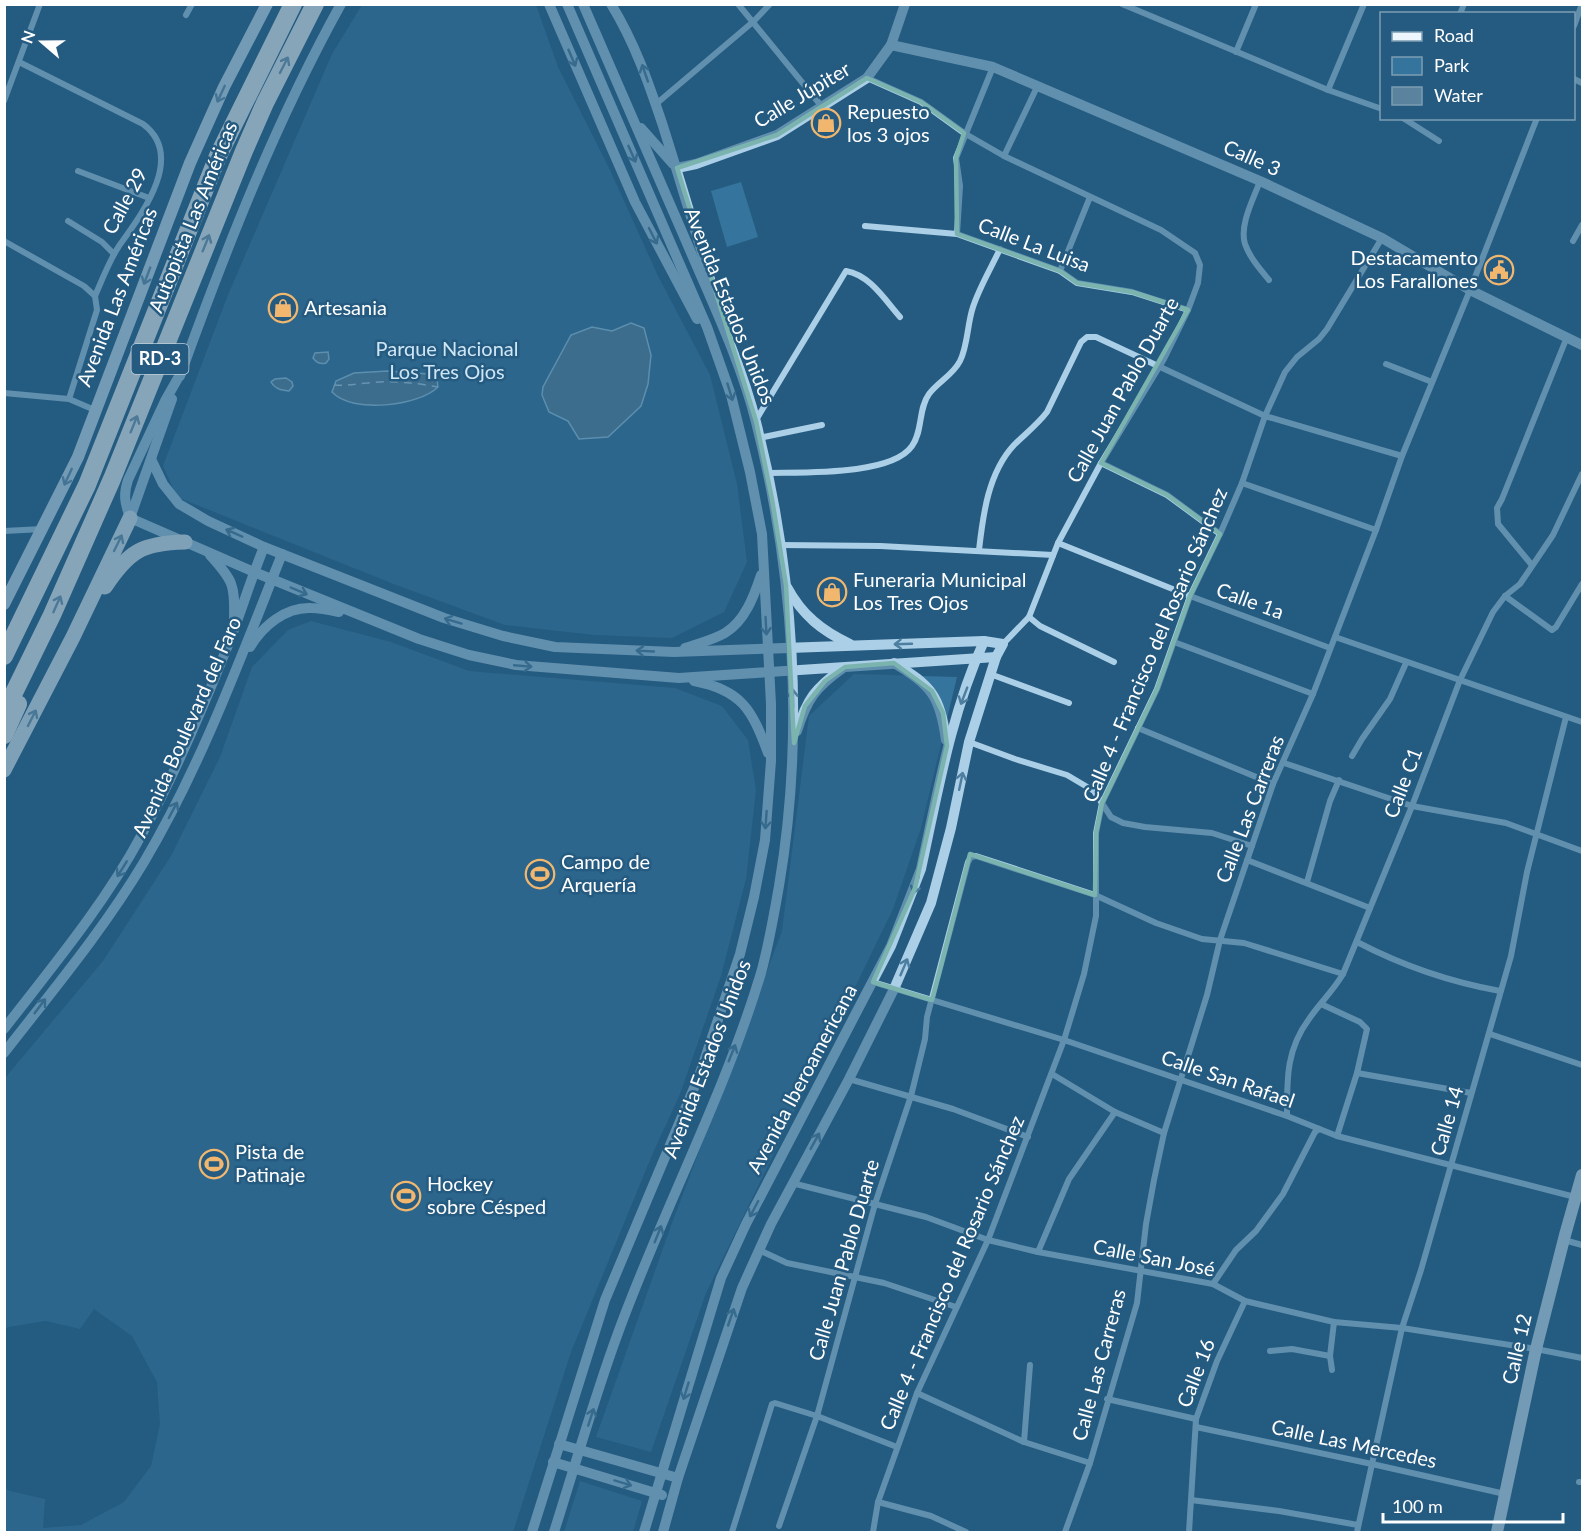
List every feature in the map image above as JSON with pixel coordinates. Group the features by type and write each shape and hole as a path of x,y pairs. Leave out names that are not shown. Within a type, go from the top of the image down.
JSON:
{"highway":[{"name":"Autopista Las Américas","path":"4,656 87,485 218,156 293,4"},
{"name":"Autopista Las Américas","path":"4,713 45,630 112,479 230,181 315,4"},
{"path":"4,628 32,575 87,485"},
{"path":"4,735 41,650 45,630"}],"main road":[{"name":"Avenida Las Américas","path":"4,604 78,457 190,163 224,87 267,4"},
{"path":"4,770 73,638 130,518"},
{"path":"73,638 121,564 144,547 161,542 185,542"},
{"name":"Calle 12","path":"1497,1533 1536,1349 1582,1175"}],"street":[{"path":"4,101 40,4"},
{"path":"186,15 192,4"},
{"path":"130,518 240,215 308,67 341,4"},
{"path":"549,4 635,202 718,356"},
{"name":"Avenida Estados Unidos","path":"532,1533 606,1300 699,1076 740,954 765,840 771,761 771,704 762,534 731,395 718,356 567,4"},
{"name":"Avenida Estados Unidos","path":"554,1533 618,1332 737,1042 761,971 784,856 794,743 793,671 786,585 756,421 727,337 583,4"},
{"path":"611,4 632,41 656,104 727,337"},
{"path":"738,4 823,108"},
{"path":"656,104 754,21 770,4"},
{"name":"Calle Júpiter","path":"677,168 733,152 777,135 823,108 867,78 891,45 905,4"},
{"path":"1122,4 1139,8 1236,52 1328,90 1380,108"},
{"path":"1236,52 1256,4"},
{"path":"1328,90 1364,4"},
{"path":"1575,23 1582,4"},
{"name":"Calle 3","path":"891,45 993,67 1260,181 1382,238 1470,290 1582,345"},
{"name":"Calle 29","path":"19,62 143,124 157,138 162,155 158,178 149,198 130,232 114,254 95,296 97,310 69,399"},
{"path":"957,234 960,186 956,158 964,133 993,67"},
{"name":"Calle Juan Pablo Duarte","path":"867,78 921,102 964,133 1004,156 1161,230 1195,253 1200,265 1198,283 1188,310 1159,366 1101,463 1059,543 1029,617 1003,644"},
{"path":"1004,156 1038,85"},
{"path":"633,118 677,168"},
{"path":"1407,120 1439,141"},
{"name":"Calle Las Carreras","path":"1065,1533 1090,1463 1137,1303 1139,1271 1148,1213 1164,1133 1207,995 1220,940 1273,784 1313,694 1402,456 1536,120"},
{"path":"78,171 149,198"},
{"path":"1260,181 1247,217 1244,242 1252,258 1269,280"},
{"path":"1060,271 1090,197"},
{"path":"68,221 102,242 114,254"},
{"path":"1573,241 1582,225"},
{"name":"Calle La Luisa","path":"866,226 957,234 1060,271 1077,283 1132,292 1188,310"},
{"name":"Calle 4 - Francisco del Rosario Sánchez","path":"873,1533 878,1502 917,1393 988,1239 1064,1040 1084,974 1096,916 1096,833 1102,803 1157,689 1190,596 1242,483 1265,416 1286,372 1297,357 1328,329 1382,238"},
{"path":"4,241 84,286 95,296"},
{"path":"767,473 845,471 876,466 905,453 913,445 929,394 959,362 973,306 1000,249"},
{"path":"756,421 846,271 855,272 871,284 900,317"},
{"path":"979,550 983,512 999,467 1013,446 1040,422 1047,412 1081,342 1087,337 1096,337 1265,416 1402,456"},
{"path":"1531,564 1498,524 1497,508 1567,337"},
{"path":"1386,364 1432,382"},
{"path":"182,371 165,401 128,480 124,500 130,518 354,614 469,655 516,665 679,678 711,684 735,697 755,718 771,761"},
{"path":"4,393 69,399 97,411"},
{"path":"759,438 822,425"},
{"path":"151,459 163,484 179,504 208,521 264,547 444,618 503,636 555,647 674,652 984,641 1003,644"},
{"path":"1101,463 1167,495 1220,534"},
{"name":"Calle C1","path":"1287,1116 1290,1054 1308,1020 1333,991 1343,974 1412,806 1460,680 1493,612 1505,596 1520,584 1531,564 1553,535 1582,474"},
{"path":"1242,483 1376,530"},
{"path":"4,531 43,529"},
{"name":"Calle 1a","path":"1059,543 1190,596 1330,648"},
{"path":"780,545 979,550 1053,555"},
{"name":"Avenida Boulevard del Faro","path":"4,1029 76,935 140,838 174,772 227,648 264,547"},
{"path":"206,550 226,572 235,590 234,618 227,648"},
{"name":"Avenida Boulevard del Faro","path":"4,1053 102,925 145,861 177,802 235,670 282,554"},
{"path":"674,652 724,634 737,623 754,597 763,566"},
{"path":"1505,596 1552,630 1582,584"},
{"path":"786,585 794,601 809,618 828,633 853,645"},
{"path":"235,670 257,635 278,617 299,609 311,608 354,614"},
{"path":"1029,617 1040,626 1114,662"},
{"path":"1335,637 1582,722"},
{"name":"Avenida Iberoamericana","path":"644,1533 710,1311 734,1248 891,946 918,878 947,746 984,641"},
{"path":"1174,642 1313,694"},
{"name":"Avenida Iberoamericana","path":"663,1533 678,1478 731,1318 758,1250 894,989 931,903 951,828 969,742 990,674 1003,644"},
{"path":"679,678 996,657"},
{"path":"894,663 915,676 932,691 943,713 947,746"},
{"path":"1352,756 1390,699 1406,663"},
{"path":"794,743 805,706 825,681 845,667"},
{"path":"990,674 1069,703"},
{"name":"Calle 14","path":"1357,1529 1402,1328 1421,1270 1511,956 1527,872 1566,717"},
{"path":"1138,728 1273,784"},
{"path":"969,742 1067,775 1094,791 1112,817 1123,823 1212,833 1252,846"},
{"path":"1284,763 1412,806 1506,823 1582,851"},
{"path":"1307,882 1330,801 1339,780"},
{"name":"Calle Juan Pablo Duarte","path":"779,1526 817,1416 875,1204 911,1096 954,908 968,862 971,857 976,856 1095,895"},
{"path":"1247,860 1370,908"},
{"path":"1095,895 1156,923 1202,939 1244,943 1343,974"},
{"path":"1357,942 1416,969 1464,984 1500,991"},
{"name":"Calle San Rafael","path":"873,982 1064,1040 1287,1116 1337,1136 1575,1197"},
{"path":"1321,1004 1360,1022 1366,1029 1357,1073 1337,1136"},
{"path":"1490,1034 1582,1065"},
{"path":"1357,1073 1471,1093"},
{"path":"1052,1074 1115,1112 1164,1133"},
{"path":"849,1079 953,1109 1028,1137"},
{"path":"1038,1252 1069,1179 1115,1112"},
{"path":"1213,1284 1236,1250 1256,1231 1283,1194 1315,1132 1319,1129"},
{"name":"Calle San José","path":"792,1183 926,1217 988,1239 1038,1252 1213,1284 1245,1300 1334,1322 1402,1328 1582,1358"},
{"path":"1563,1240 1582,1245"},
{"path":"758,1250 787,1263 884,1283 956,1307"},
{"name":"Calle 16","path":"1189,1533 1196,1423 1216,1361 1245,1300"},
{"path":"1332,1371 1330,1356 1334,1322"},
{"path":"1270,1351 1292,1349 1330,1356"},
{"path":"1024,1442 1030,1365"},
{"path":"917,1393 1024,1442 1090,1463"},
{"name":"Calle Las Mercedes","path":"1107,1399 1196,1423 1505,1494"},
{"path":"732,1533 770,1406 776,1403 817,1416 897,1447"},
{"path":"559,1444 678,1478"},
{"path":"554,1462 672,1498"},
{"path":"1191,1500 1279,1511 1357,1529"},
{"path":"878,1502 931,1516 966,1533"}],"highlighted area":[{"path":"867,78 921,102 964,133 956,158 957,234 1060,271 1077,283 1132,292 1188,310 1101,463 1167,495 1220,534 1190,596 1157,689 1102,803 1096,833 1095,895 970,854 932,1000 873,982 915,888 947,746 943,713 932,691 894,663 845,667 825,681 805,706 794,743 786,585 772,499 756,421 677,168 777,135"}],"green space":[{"name":"Parque Nacional Los Tres Ojos","path":"362,5 536,5 558,67 610,170 658,276 710,375 737,484 747,562 724,612 672,638 594,635 505,625 391,583 177,497 163,466 228,295 332,54"},
{"path":"741,182 758,237 727,247 711,191"},
{"path":"311,621 391,642 469,671 675,688 722,706 748,740 756,790 746,879 721,976 680,1094 652,1155 571,1352 513,1532 5,1532 5,1488 45,1499 43,1528 81,1525 124,1502 151,1466 160,1424 157,1382 132,1336 94,1309 80,1329 46,1321 5,1329 5,1078 103,961 171,856 220,757 252,667 288,630"},
{"path":"854,674 957,677 921,828 893,909 706,1293 651,1452 596,1437 671,1226 782,931 809,716"},
{"path":"580,1481 642,1501 633,1532 564,1532"}],"water":[{"path":"631,323 644,328 651,355 648,384 641,406 608,437 579,439 568,421 549,412 542,395 543,387 571,335 592,327 612,331"},
{"path":"328,352 329,359 326,363 318,363 313,358 315,353"},
{"path":"388,371 429,374 437,379 438,387 429,394 416,399 385,405 354,403 332,392 336,381 354,373"},
{"path":"286,378 292,382 293,386 289,391 278,389 271,382 275,379"}],"ferry route":[{"path":"334,385 394,382 438,387"}],"place":[{"name":"Repuesto los 3 ojos","path":"826,123"},
{"name":"Destacamento Los Farallones","path":"1499,270"},
{"name":"Artesania","path":"283,308"},
{"name":"Funeraria Municipal Los Tres Ojos","path":"832,592"},
{"name":"Campo de Arquería","path":"540,874"},
{"name":"Pista de Patinaje","path":"214,1164"},
{"name":"Hockey sobre Césped","path":"406,1196"}]}
